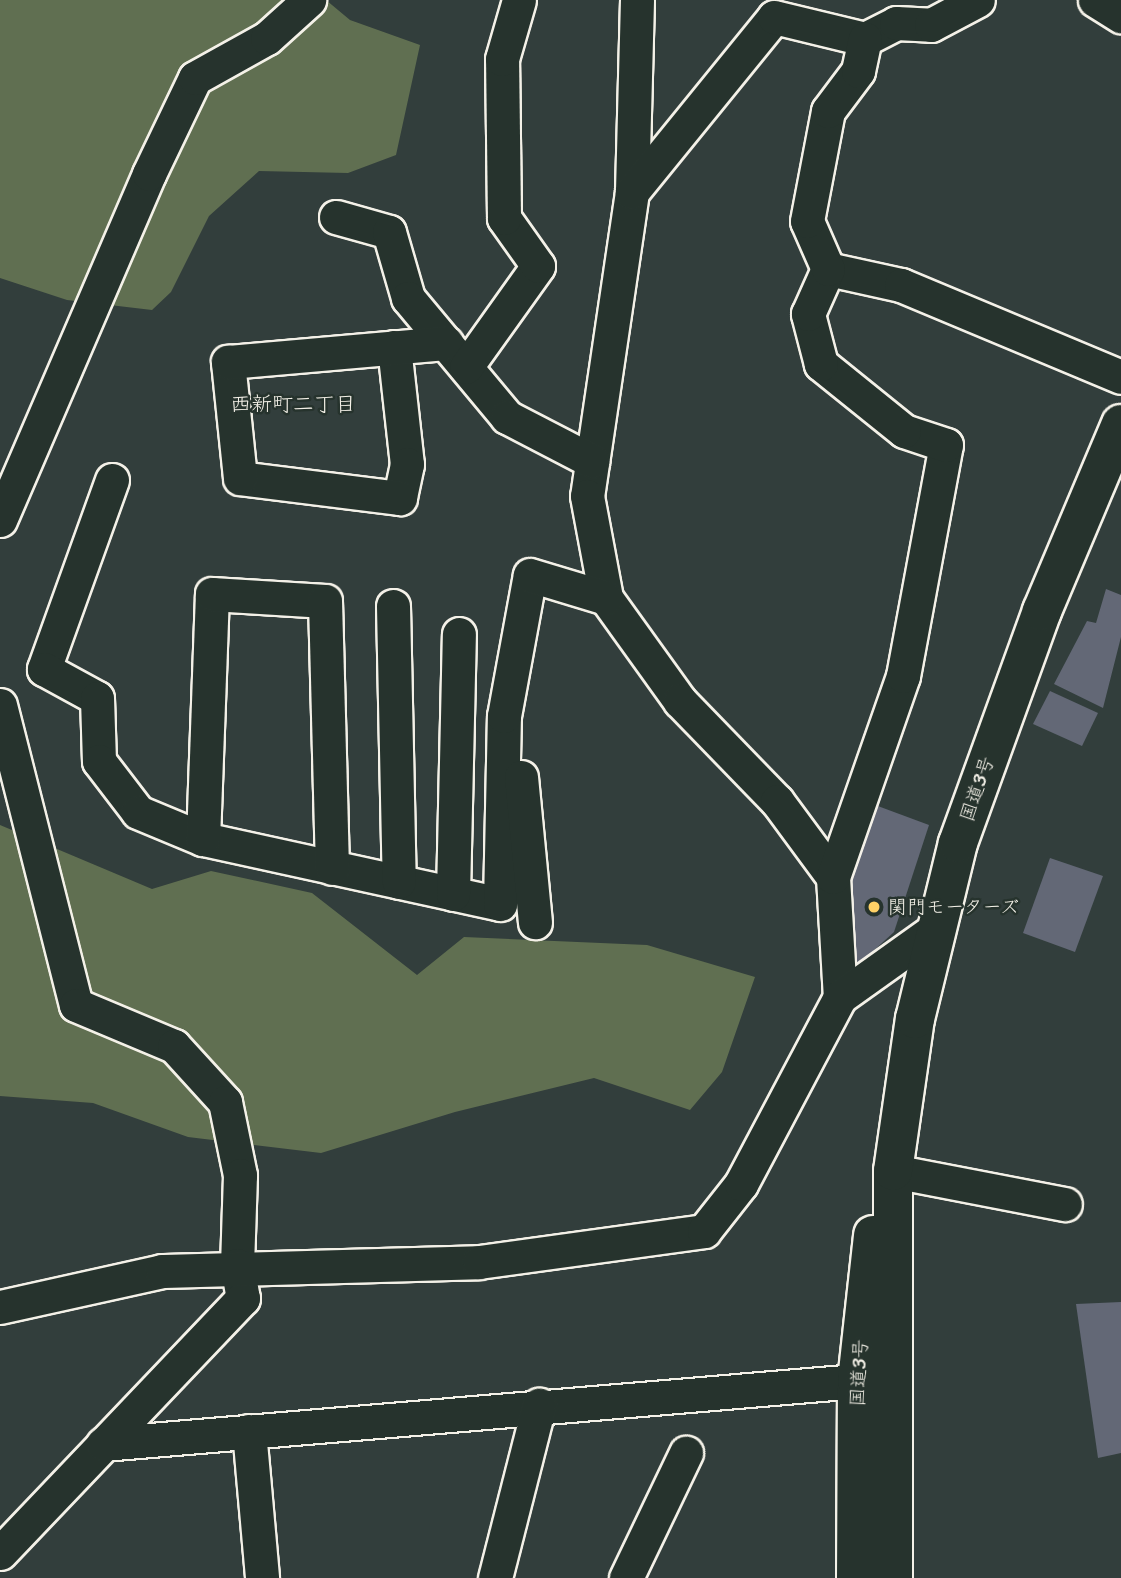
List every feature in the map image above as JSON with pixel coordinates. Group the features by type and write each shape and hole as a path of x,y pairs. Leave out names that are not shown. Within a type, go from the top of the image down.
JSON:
{"highway":[{"name":"国道3号","path":"869,1576 893,1171 915,1019 934,930 958,843 1006,706 1121,424"},
{"name":"国道3号","path":"869,1576 857,1381 868,1251 893,1171"}],"street":[{"path":"0,520 149,174 195,78 268,38 309,0"},
{"path":"394,347 407,464 400,498 240,478 228,362 456,355 538,266 504,218 502,59 519,0"},
{"path":"637,0 632,192 587,496 606,598 680,701 777,802 833,877"},
{"path":"632,192 774,17 865,38 896,23 931,25 978,0"},
{"path":"1096,0 1121,16"},
{"path":"839,997 833,877 903,676 946,445 904,430 821,364 808,314 828,269 807,221 828,111 858,71 865,38"},
{"path":"337,217 389,232 408,298 507,416 592,461"},
{"path":"828,269 901,285 1121,377"},
{"path":"112,480 44,669 97,698 99,761 138,812 203,839 500,904 504,716 530,575 606,598"},
{"path":"203,839 212,594 325,601 332,868"},
{"path":"393,606 399,882"},
{"path":"453,894 459,634"},
{"path":"511,680 535,922"},
{"path":"0,705 76,1004 174,1046 225,1102 240,1175 237,1265 243,1298 0,1553"},
{"path":"0,1307 162,1270 237,1265 479,1262 704,1231 741,1184 839,997 934,930"},
{"path":"893,1171 1065,1204"},
{"path":"103,1444 539,1405 857,1381"},
{"path":"495,1578 539,1405"},
{"path":"248,1430 262,1578"},
{"path":"626,1578 686,1453"}],"green space":[{"path":"0,0 326,0 350,20 420,45 396,155 348,173 259,171 209,216 171,292 152,310 67,300 0,278"},
{"path":"0,825 152,889 211,871 312,893 417,975 464,937 647,945 755,977 722,1072 690,1110 594,1078 455,1112 321,1153 188,1137 93,1103 0,1096"}],"building":[{"path":"1106,589 1121,595 1121,637 1103,708 1054,684 1087,621 1096,623"},
{"path":"1050,691 1098,713 1082,746 1033,724"},
{"name":"関門モーターズ","path":"867,802 929,825 894,932 859,964 848,959 844,881"},
{"path":"1050,858 1103,876 1075,952 1023,933"},
{"path":"1121,1302 1121,1453 1098,1458 1076,1304"}],"place":[{"name":"関門モーターズ","path":"874,907"}],"district":[{"name":"西新町二丁目","path":"293,404"}]}
